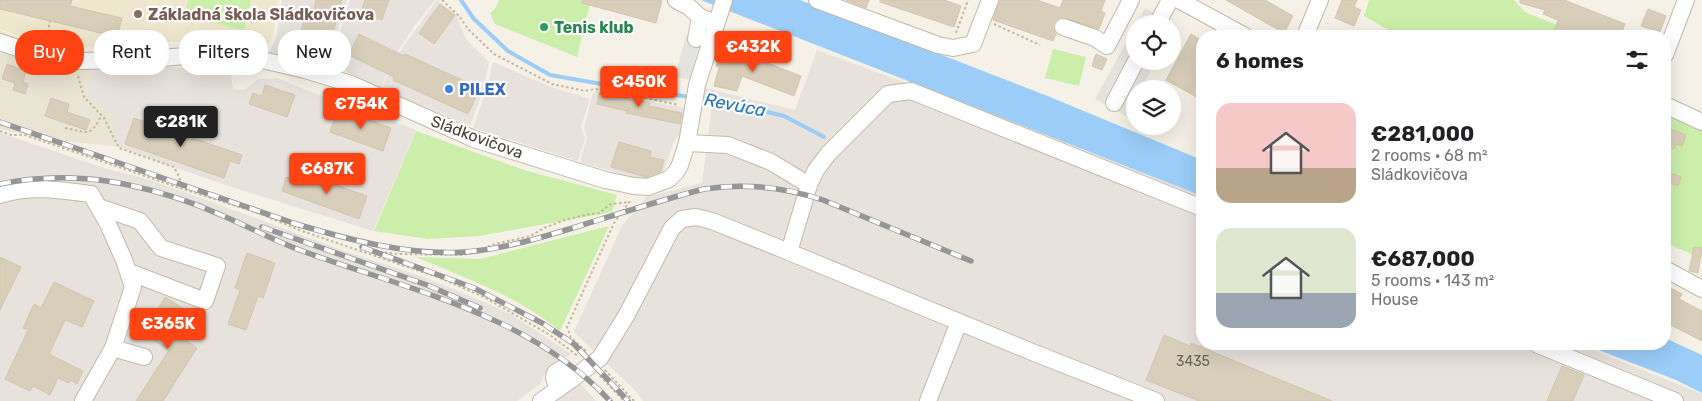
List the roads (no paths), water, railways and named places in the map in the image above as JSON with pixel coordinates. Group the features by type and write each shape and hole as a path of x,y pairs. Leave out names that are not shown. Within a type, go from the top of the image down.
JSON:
{"street":[{"path":"676,0 689,7 700,17"},
{"path":"817,0 938,45 950,47 973,44 990,0"},
{"path":"1162,15 1170,0"},
{"path":"1179,0 1234,30"},
{"path":"1308,30 1320,0"},
{"path":"1671,39 1686,0"},
{"path":"1063,27 1095,38 1107,46 1123,8"},
{"path":"700,17 720,12"},
{"path":"720,12 697,62 697,86 687,143 728,145 771,162 809,185"},
{"path":"696,39 700,17"},
{"name":"Sládkovičova","path":"0,42 41,56 75,61 138,60 209,54 258,59 305,70 351,84 474,139 605,180 632,194 669,179 680,165 687,143"},
{"path":"1114,103 1131,70"},
{"path":"789,252 809,185 816,170 828,154 888,94 911,91 1196,206"},
{"path":"1671,108 1702,122"},
{"path":"0,194 10,191 52,189 92,194 129,272 133,287 113,348 83,401"},
{"path":"99,208 140,221 161,248 217,266 205,301 129,272"},
{"path":"541,401 600,358 626,316 672,228 682,219 696,217 712,221 1156,401"},
{"path":"1671,272 1702,289"},
{"path":"928,401 959,322"},
{"path":"113,348 144,357"},
{"path":"1551,350 1675,401"}],"water":[{"path":"701,0 800,0 1126,129 1126,135 1142,135 1196,158 1196,194"},
{"path":"1671,341 1702,355 1702,393 1676,380 1598,350 1671,350"}],"waterway":[{"name":"Revúca","path":"461,0 474,19 508,51 550,75 690,97"},
{"name":"Revúca","path":"700,98 784,116 824,137"}],"railway":[{"path":"0,122 299,225"},
{"path":"0,184 46,178 78,178 109,181 186,201 297,249 422,291 504,325 542,346 578,371 610,401"},
{"path":"293,223 334,235 400,249 444,253 465,252 507,246 535,239 704,189 749,186 779,189 823,200 971,261"},
{"path":"262,227 427,285 480,308"},
{"path":"362,247 474,288 542,323 574,344 628,401"}],"place":[{"name":"Základná škola Sládkovičova","path":"138,14"},
{"name":"Tenis klub","path":"544,27"},
{"name":"PILEX","path":"449,89"}]}
